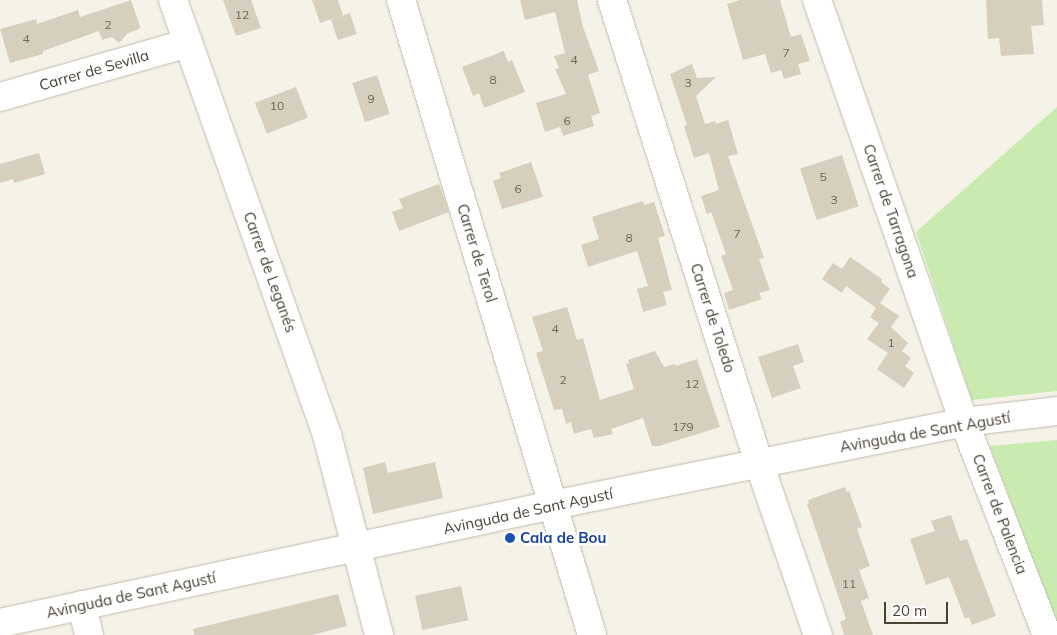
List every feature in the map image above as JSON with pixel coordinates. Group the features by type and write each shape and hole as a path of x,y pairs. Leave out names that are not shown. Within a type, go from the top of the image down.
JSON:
{"street":[{"name":"Carrer de Leganés","path":"173,0 327,435 379,635"},
{"name":"Carrer de Terol","path":"401,0 592,635"},
{"name":"Carrer de Toledo","path":"612,0 759,463 818,635"},
{"name":"Carrer de Tarragona","path":"817,0 964,422"},
{"name":"Carrer de Sevilla","path":"0,96 188,43"},
{"name":"Avinguda de Sant Agustí","path":"0,623 759,463 964,422 1057,411"},
{"name":"Carrer de Palencia","path":"964,422 1047,635"},
{"path":"82,606 89,635"}],"green space":[{"path":"1057,107 1057,391 972,400 916,232"},
{"path":"1057,440 1057,623 990,446"}],"building":[{"path":"131,0 140,27 128,33 119,43 112,37 102,40 99,31 43,51 43,54 10,63 0,29 36,19 37,24 78,10 80,17"},
{"path":"223,0 251,0 261,28 236,36"},
{"path":"312,0 338,0 343,15 320,23"},
{"path":"520,0 577,0 583,27 599,71 588,75 600,113 591,116 594,126 563,136 560,127 545,132 536,103 566,94 555,69 559,68 554,56 565,53 555,12 525,20"},
{"path":"740,0 780,0 791,37 801,34 810,61 798,64 801,74 784,79 781,70 771,73 765,54 743,60 727,4"},
{"path":"986,0 1042,0 1044,25 1031,26 1034,54 1001,56 999,38 988,39"},
{"path":"350,13 357,34 338,40 331,19"},
{"path":"504,51 508,62 512,60 525,92 484,108 479,93 473,96 462,67"},
{"path":"692,64 697,78 716,77 696,96 705,124 715,121 716,124 728,120 738,154 728,156 764,258 759,259 770,290 759,293 762,299 729,310 724,293 733,290 721,256 726,254 711,212 707,214 701,196 719,190 709,153 694,158 684,126 687,125 670,74"},
{"path":"377,75 390,114 365,122 352,83"},
{"path":"296,87 308,118 267,134 255,103"},
{"path":"39,153 45,174 14,183 13,179 0,183 0,164"},
{"path":"842,155 859,206 817,220 800,169"},
{"path":"531,162 543,197 502,209 493,181 501,178 499,173"},
{"path":"439,184 449,212 399,231 392,212 403,208 399,199"},
{"path":"643,201 644,205 654,202 665,236 658,238 672,290 663,292 667,305 643,312 637,289 648,286 637,251 588,267 581,245 599,239 592,217"},
{"path":"850,257 882,279 881,282 890,289 880,303 899,316 891,327 908,343 902,351 911,358 905,366 914,373 904,388 877,369 888,353 867,339 879,323 870,317 876,308 846,286 842,293 822,279 833,263 842,269"},
{"path":"567,307 577,340 583,338 600,400 634,389 626,364 629,363 628,360 655,351 664,367 675,364 676,366 697,359 720,427 659,446 652,446 643,418 611,429 613,434 594,438 591,429 574,434 571,422 566,424 562,409 554,410 536,353 543,351 532,317"},
{"path":"798,344 804,362 793,366 801,388 772,398 758,357"},
{"path":"385,462 388,473 435,462 443,498 373,514 363,468"},
{"path":"845,487 847,492 849,491 862,527 857,529 870,566 859,570 869,598 861,601 873,635 844,635 840,622 846,619 807,504 809,504 808,500"},
{"path":"951,515 960,541 967,539 996,616 972,625 969,617 965,619 949,577 926,585 910,539 935,531 931,521"},
{"path":"461,586 468,620 422,630 415,596"},
{"path":"338,594 347,626 312,635 194,635 193,629"}],"place":[{"name":"Cala de Bou","path":"510,538"}]}
